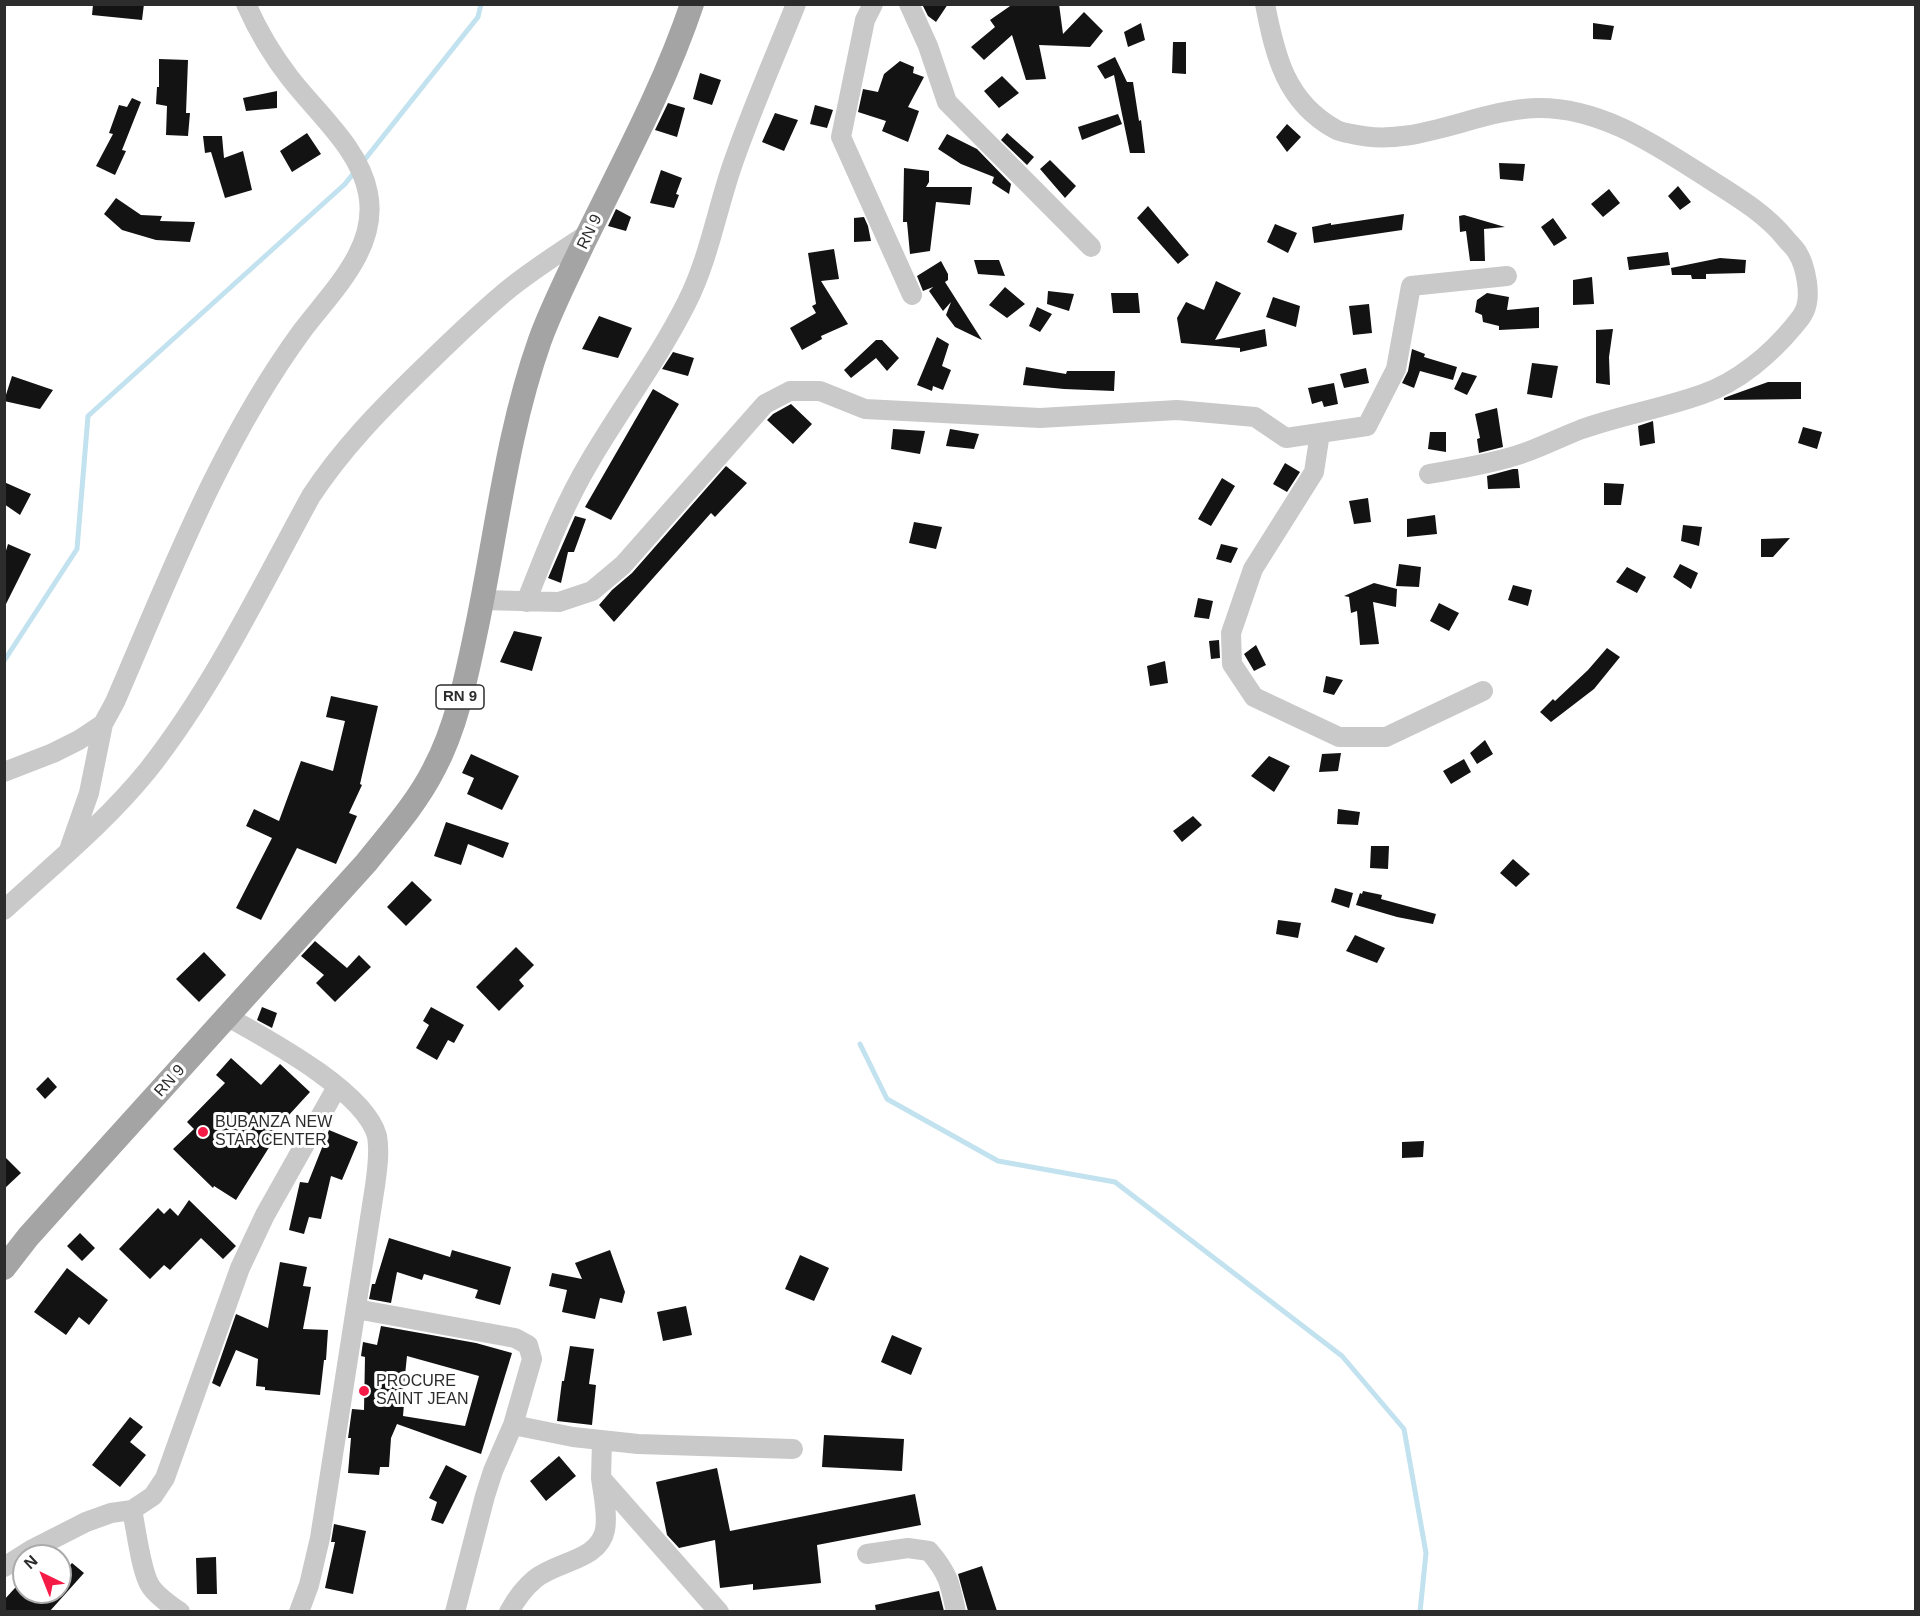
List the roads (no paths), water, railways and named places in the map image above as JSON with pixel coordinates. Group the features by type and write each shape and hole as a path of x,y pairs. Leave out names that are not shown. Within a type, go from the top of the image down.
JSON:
{"main road":[{"name":"RN 9","path":"4,1268 28,1237 366,863 405,815 435,769 452,726 469,666 509,449 525,387 541,338 589,233 649,112 678,45 692,4"}],"street":[{"path":"70,850 89,793 103,724 115,702 185,538 237,434 287,352 346,273 363,246 370,220 368,192 355,157 271,52 246,4"},
{"path":"526,602 561,514 687,302 708,250 730,172 747,123 796,4"},
{"path":"873,4 865,20 841,137 912,296"},
{"path":"909,4 928,45 947,102 1091,247"},
{"path":"1265,4 1273,44 1287,83 1308,110 1337,131 1371,138 1417,134 1494,114 1538,108 1581,113 1618,126 1652,143 1738,198 1778,229 1797,253 1808,281 1805,311 1770,352 1735,379 1705,394 1581,430 1520,455 1487,464 1429,474"},
{"path":"4,910 113,809 148,770 212,676 311,496 350,443 374,416 477,316 511,288 589,233"},
{"path":"482,600 559,602 592,591 623,565 765,404 790,391 820,391 866,409 1040,418 1176,410 1255,417 1286,438 1367,426 1396,369 1411,286 1507,276"},
{"path":"1320,433 1314,472 1253,569 1231,633 1232,664 1254,697 1339,737 1386,737 1484,691"},
{"path":"4,772 53,753 103,724"},
{"path":"228,1017 290,1053 337,1087 355,1102 368,1118 376,1136 378,1160 375,1186 320,1538 309,1585 299,1611"},
{"path":"4,1567 31,1550 86,1522 111,1513 132,1510 153,1496 165,1478 240,1268 265,1215 337,1087"},
{"path":"356,1309 514,1338 528,1345 532,1359 513,1425 485,1496 455,1611"},
{"path":"513,1425 602,1441 683,1447 793,1449"},
{"path":"509,1611 518,1596 535,1578 550,1568 586,1554 600,1543 605,1529 601,1478 602,1441"},
{"path":"601,1478 719,1611"},
{"path":"132,1510 143,1566 150,1586 166,1602 180,1611"},
{"path":"867,1554 908,1548 929,1551 943,1567 950,1582 956,1611"}],"waterway":[{"path":"362,163 478,17 481,4"},
{"path":"4,661 77,549 88,416 345,184 356,170"},
{"path":"860,1044 887,1099 998,1161 1115,1182 1342,1356 1404,1429 1426,1553 1420,1612"}],"place":[{"name":"BUBANZA NEW STAR CENTER","path":"203,1132"},
{"name":"PROCURE SAINT JEAN","path":"364,1391"}]}
